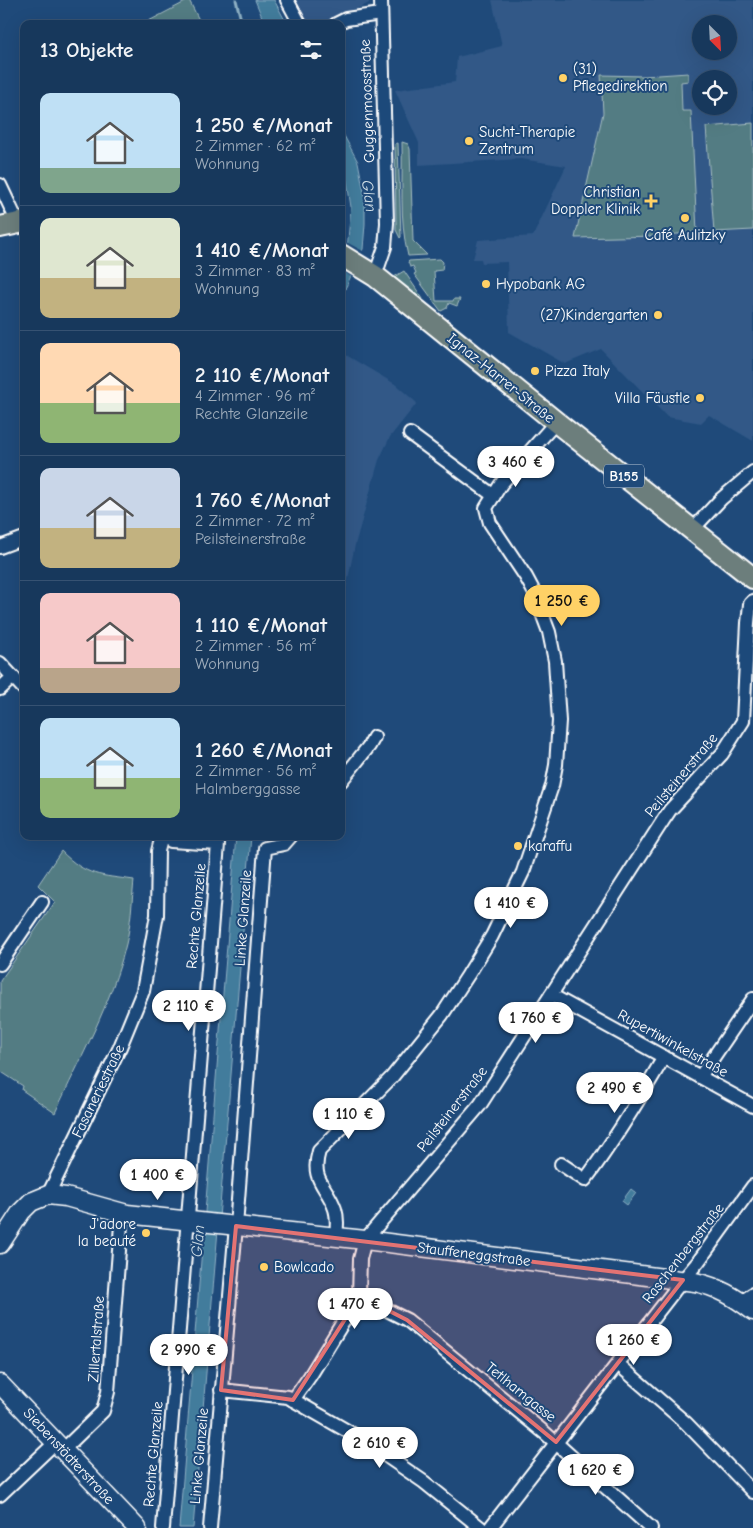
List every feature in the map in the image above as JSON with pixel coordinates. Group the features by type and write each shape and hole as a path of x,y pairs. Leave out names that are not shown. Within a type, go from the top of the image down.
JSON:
{"main road":[{"name":"Ignaz-Harrer-Straße","path":"345,257 370,272 753,578"}],"street":[{"path":"287,0 298,20"},
{"name":"Guggenmoosstraße","path":"370,272 385,247 387,223 381,0"},
{"name":"Guggenmoosstraße","path":"344,20 381,14"},
{"path":"0,185 14,224"},
{"path":"336,1236 337,1219 335,1208 317,1176 315,1164 319,1151 397,1071 442,1015 492,936 523,872 553,780 559,721 555,660 549,632 534,592 490,523 486,508 502,484 556,422"},
{"path":"410,434 494,496"},
{"path":"692,530 721,498 753,472"},
{"path":"0,547 20,540"},
{"name":"Peilsteinerstraße","path":"364,1240 480,1105 670,810 722,754 743,718 748,623 750,604 753,601"},
{"path":"0,663 20,685"},
{"path":"0,689 13,677"},
{"path":"345,776 374,737"},
{"name":"Fasaneriestraße","path":"48,1195 120,1047 143,991 157,915 158,851 161,840"},
{"name":"Rechte Glanzeile","path":"162,1528 218,844 169,840"},
{"name":"Linke Glanzeile","path":"210,1528 232,1225 265,848 284,844 288,840"},
{"path":"0,964 42,902"},
{"name":"Rupertiwinkelstraße","path":"551,995 753,1106"},
{"path":"700,1077 753,999"},
{"path":"561,1164 585,1180 613,1143 664,1057"},
{"name":"Raschenbergstraße","path":"490,1528 724,1229 753,1186"},
{"path":"0,1244 21,1212 31,1202 48,1195 66,1197 122,1212 188,1222"},
{"name":"Zillertalstraße","path":"0,1495 103,1411 108,1392 122,1212"},
{"name":"Stauffeneggstraße","path":"188,1222 336,1236 683,1280 709,1285 749,1302"},
{"path":"292,1400 310,1376 359,1296 360,1259 364,1240"},
{"name":"Tetlhamgasse","path":"359,1296 408,1320 556,1442 651,1528"},
{"path":"618,1364 686,1423 753,1492"},
{"name":"Siebenstädterstraße","path":"0,1384 137,1528"},
{"path":"221,1390 288,1397 363,1440 424,1482 480,1528"}],"highlighted area":[{"path":"236,1226 683,1280 556,1442 407,1320 360,1296 293,1400 221,1390"}],"shaded area":[{"path":"255,0 274,0 285,20 264,20"},
{"path":"290,0 369,0 369,3 335,20 301,20"},
{"name":"Christian Doppler Klinik","path":"492,0 753,0 753,441 709,415 701,423 667,417 601,349 565,364 509,332 507,262 482,263 481,259 473,259 478,240 533,236 566,166 521,159 419,165 419,143 395,90 455,82 457,57 502,46"},
{"path":"345,138 358,162 365,197 365,224 363,249 345,289 345,254 351,207 345,169"},
{"path":"345,354 395,384 417,403 390,437 379,460 355,545 345,594"},
{"path":"236,840 251,840 193,1528 179,1528"},
{"path":"631,1189 636,1193 627,1205 622,1201"}],"green space":[{"path":"189,0 199,20 151,20"},
{"path":"688,73 688,81 681,82 682,111 691,111 697,232 657,236 575,238 603,113 601,75 644,76"},
{"path":"753,123 753,230 714,232 706,127"},
{"path":"402,142 408,144 410,149 413,241 427,255 408,256 405,243 402,214"},
{"path":"398,143 400,238 396,230 395,144"},
{"path":"440,259 443,262 442,270 434,271 436,301 460,299 457,306 449,303 447,308 441,311 414,274 416,273 413,266 410,267 408,262"},
{"path":"404,271 423,299 419,299 396,280 394,277"},
{"path":"61,851 79,866 94,873 134,880 129,929 113,987 95,1030 55,1113 22,1090 23,1086 0,1071 0,981 55,902 38,885"}],"pier":[{"path":"346,242 365,252 353,278 345,273"}],"waterway":[{"path":"236,0 241,20"}],"place":[{"name":"(31) Pflegedirektion","path":"563,78"},
{"name":"Sucht-Therapie Zentrum","path":"469,141"},
{"name":"Christian Doppler Klinik","path":"651,201"},
{"name":"Café Aulitzky","path":"685,218"},
{"name":"Hypobank AG","path":"486,284"},
{"name":"(27)Kindergarten","path":"658,315"},
{"name":"Pizza Italy","path":"535,371"},
{"name":"Villa Fäustle","path":"700,398"},
{"name":"karaffu","path":"518,846"},
{"name":"J'adore la beauté","path":"146,1233"},
{"name":"Bowlcado","path":"264,1267"}],"water label":[{"name":"Glan","path":"369,196"},
{"name":"Glan","path":"198,1241"}]}
